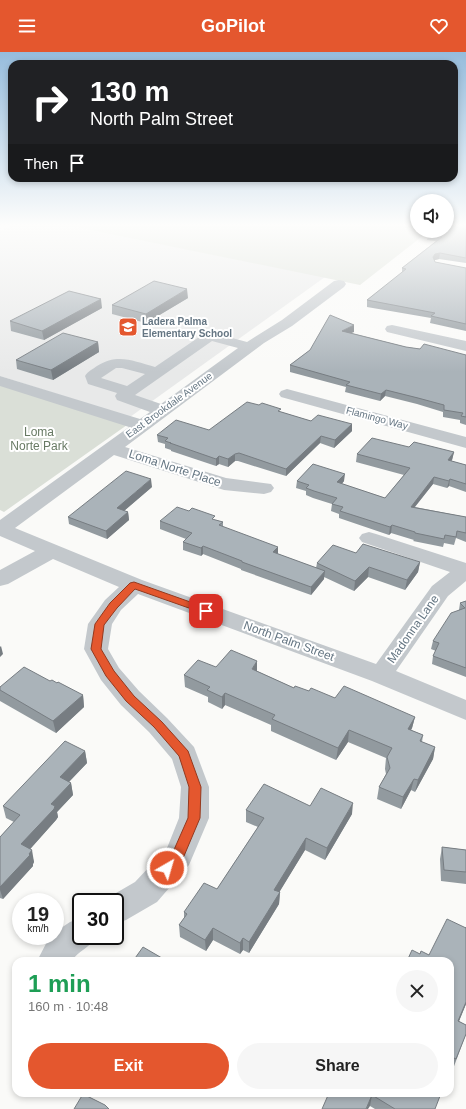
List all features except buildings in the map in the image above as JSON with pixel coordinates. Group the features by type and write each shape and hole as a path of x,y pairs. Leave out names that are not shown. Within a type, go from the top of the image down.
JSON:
{"street":[{"name":"East Brookdale Avenue","path":"0,529 161,410 249,347 287,323 339,284"},
{"path":"392,329 466,346"},
{"path":"161,410 123,396 210,336 249,347"},
{"path":"129,392 94,381 93,376 112,364 122,363 157,372"},
{"path":"0,381 141,425"},
{"name":"Flamingo Way","path":"287,394 466,443"},
{"name":"Loma Norte Place","path":"110,448 224,484 264,488"},
{"name":"North Palm Street","path":"0,529 134,585 381,675 466,710"},
{"path":"369,538 466,570"},
{"path":"0,579 53,551"},
{"name":"Madonna Lane","path":"381,675 440,591 466,570"},
{"path":"124,905 146,892 178,856 194,818 195,787 184,754 158,725 130,698 110,674 96,649 100,624 113,605 134,585"},
{"path":"56,957 63,945 72,939"}],"shaded area":[{"name":"Ladera Palma Elementary School","path":"0,273 307,273 325,277 130,417 0,376"}],"green space":[{"path":"303,273 375,273 360,285"},
{"name":"Loma Norte Park","path":"0,385 127,425 4,512 0,510"}],"place":[{"name":"Ladera Palma Elementary School","path":"128,327"}],"route":[{"path":"167,868 178,856 194,818 195,787 184,754 158,725 130,698 110,674 96,649 100,624 113,605 134,585 206,611"}]}
